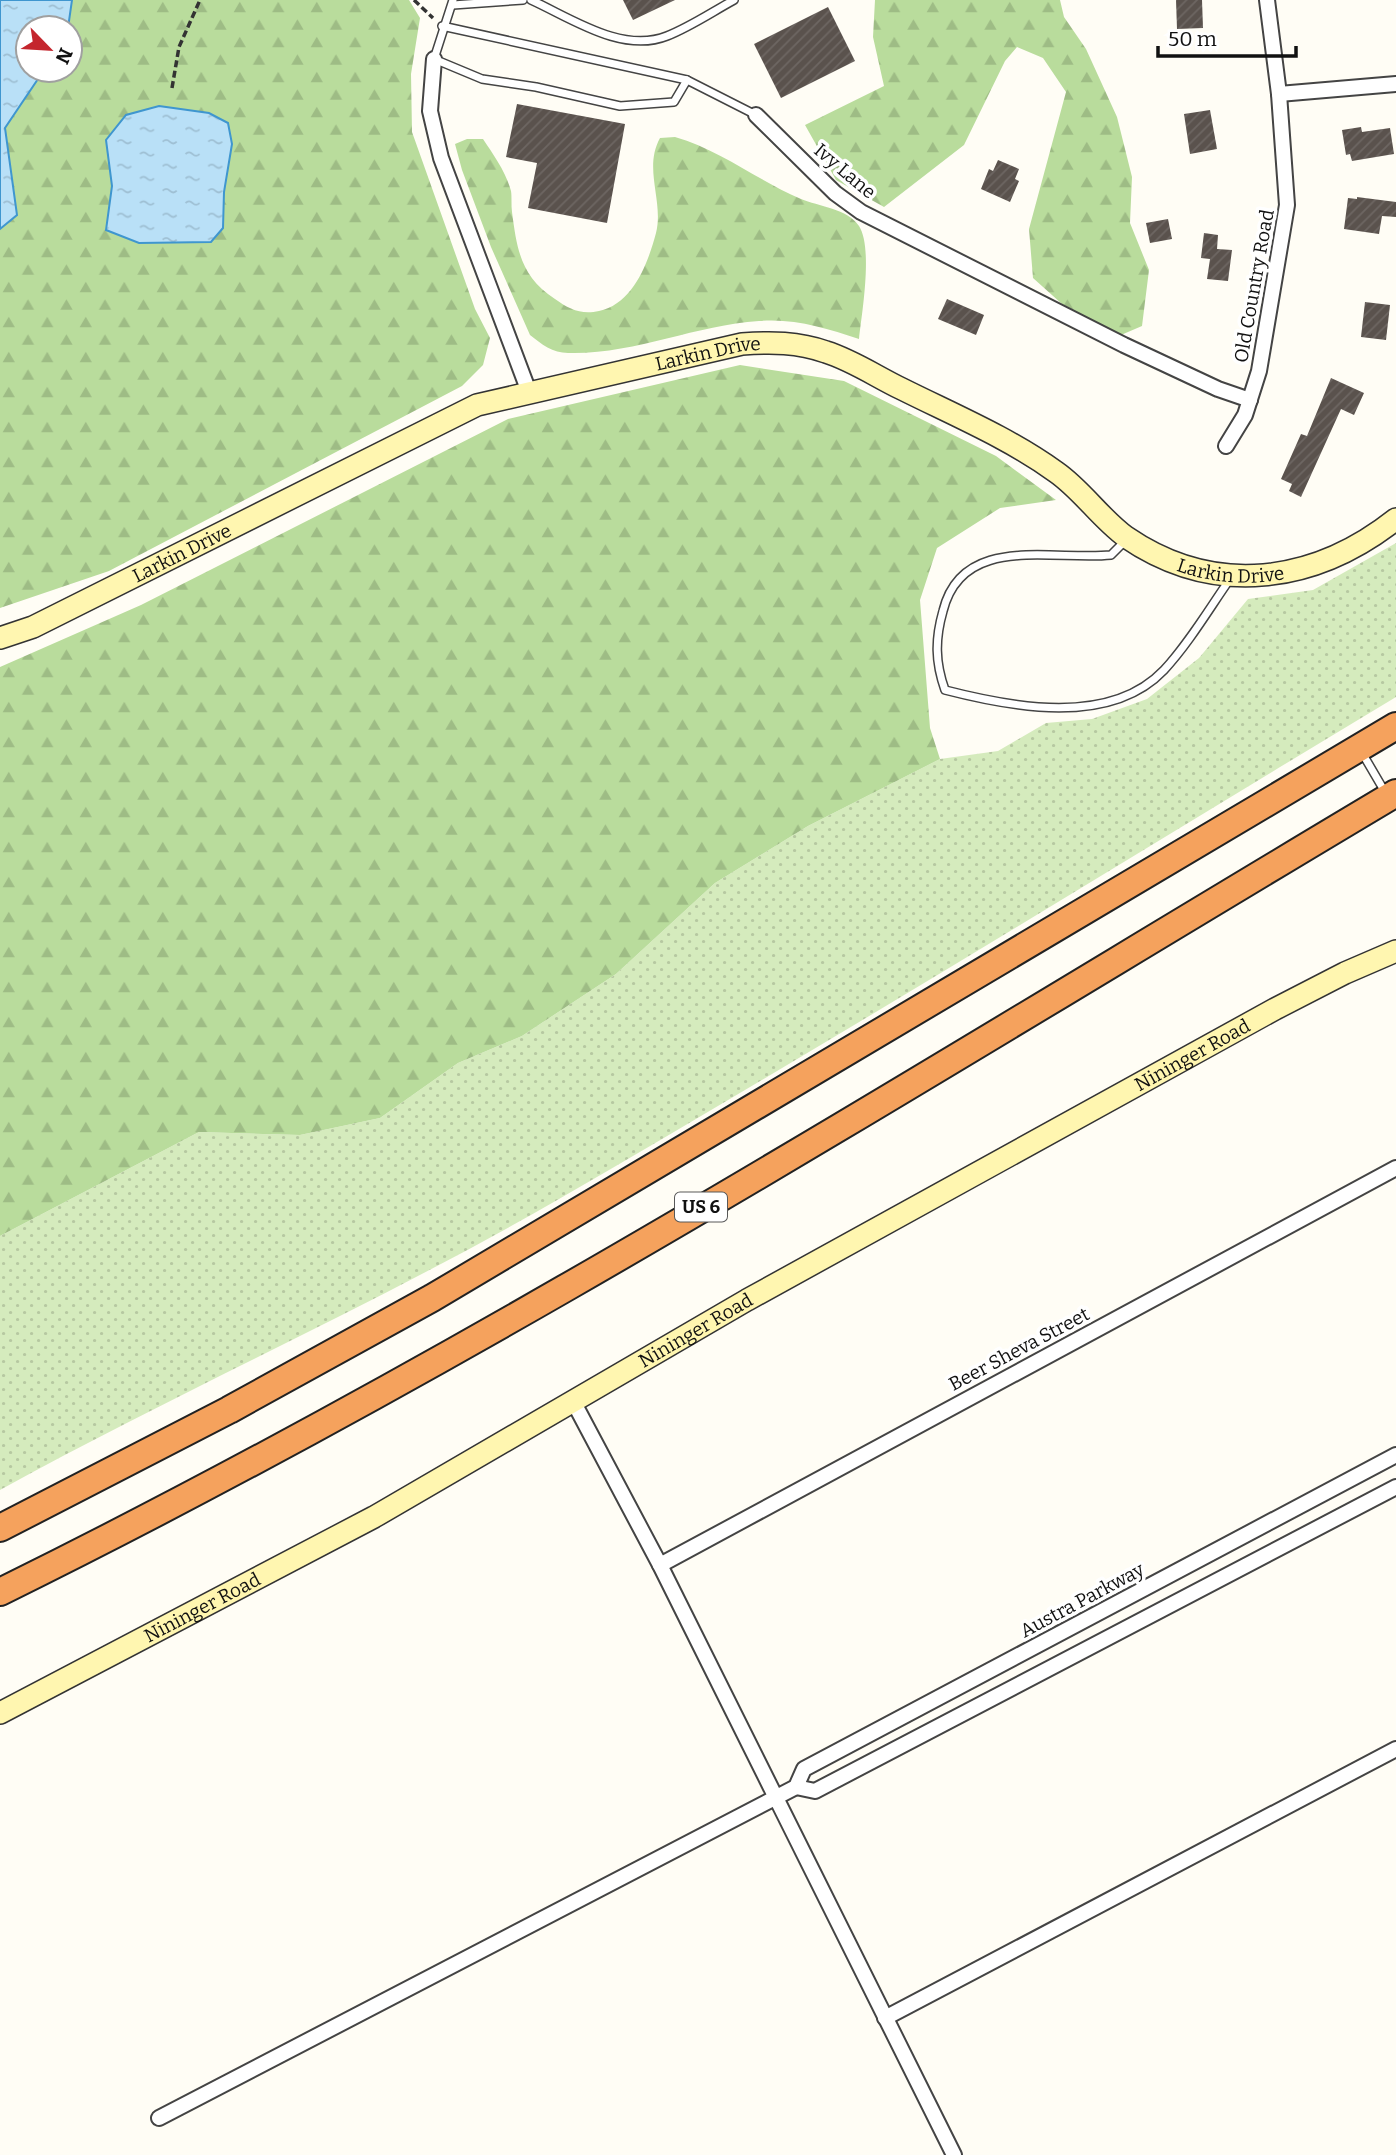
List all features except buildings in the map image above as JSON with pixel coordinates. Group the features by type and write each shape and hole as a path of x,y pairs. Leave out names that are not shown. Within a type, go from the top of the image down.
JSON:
{"highway":[{"path":"0,1528 229,1410 432,1298 1396,726"},
{"name":"US 6","path":"0,1592 222,1478 457,1349 1392,795"}],"street":[{"name":"Old Country Road","path":"1226,446 1250,400 1266,331 1287,205 1279,94 1267,0"},
{"path":"433,59 430,111 441,158 529,392"},
{"path":"1279,94 1396,85"},
{"name":"Ivy Lane","path":"756,115 835,193 861,212 1184,374 1250,400"},
{"name":"Larkin Drive","path":"0,638 33,627 477,405 742,344 780,342 827,352 1025,450 1060,475 1128,537 1175,563 1234,575 1265,576 1298,571 1340,556 1396,519"},
{"name":"Nininger Road","path":"0,1713 374,1517 747,1300 1276,1009 1345,973 1396,951"},
{"name":"Beer Sheva Street","path":"660,1565 1396,1168"},
{"path":"573,1401 660,1565 954,2155"},
{"name":"Austra Parkway","path":"796,1787 804,1769 1396,1455"},
{"name":"Austra Parkway","path":"159,2118 796,1787 815,1791 1396,1487"},
{"path":"885,2018 1396,1749"}],"lane":[{"path":"523,0 453,2 442,26 433,59 482,79 536,87 620,106 674,102 687,80"},
{"path":"531,0 614,38 636,41 666,37 734,0"},
{"name":"Ivy Lane","path":"442,26 687,80 756,115"},
{"path":"1128,537 1111,555 1088,557 1027,554 993,558 974,567 955,582 945,601 937,635 937,668 945,690 981,699 1070,709 1124,697 1163,671 1234,575"},
{"path":"1359,748 1392,795"}],"path":[{"path":"172,88 179,47 200,0"},
{"path":"414,0 442,26"}],"green space":[{"path":"72,0 409,0 420,18 411,74 412,132 475,309 490,338 483,365 462,386 109,571 0,608 0,229 17,215 5,128 35,84 84,84 84,14 70,14"},
{"path":"875,0 1060,0 1064,17 1086,49 1117,117 1132,177 1130,223 1149,270 1142,326 1121,335 1062,304 1033,278 1029,229 1066,92 1043,58 1017,47 1005,61 964,145 884,207 836,180 805,125 884,86 873,37"},
{"path":"675,137 723,157 801,199 840,212 854,220 863,236 866,264 859,339 797,322 772,320 711,328 640,345 592,352 563,353 552,350 530,335 491,247 455,144 467,139 483,139 499,164 511,191 519,250 535,281 565,306 581,312 593,312 611,307 621,300 630,291 643,269 653,245 658,221 653,173 655,150 660,138"},
{"path":"740,365 844,381 996,456 1056,500 1000,508 937,548 920,600 930,728 940,759 808,826 715,883 616,974 522,1036 458,1063 380,1118 300,1135 199,1132 0,1236 0,667 141,605 508,419"},
{"path":"1396,543 1396,697 874,1013 559,1199 421,1275 0,1490 0,1236 199,1132 300,1135 380,1118 458,1063 522,1036 616,974 715,883 808,826 940,759 998,751 1046,723 1092,719 1147,699 1199,658 1248,599 1313,590"}],"water":[{"path":"0,0 72,0 70,14 14,14 14,84 35,84 5,128 17,215 0,229"},
{"path":"159,106 209,113 228,123 232,144 224,192 223,228 211,242 139,243 106,230 112,186 106,140 126,115"}]}
